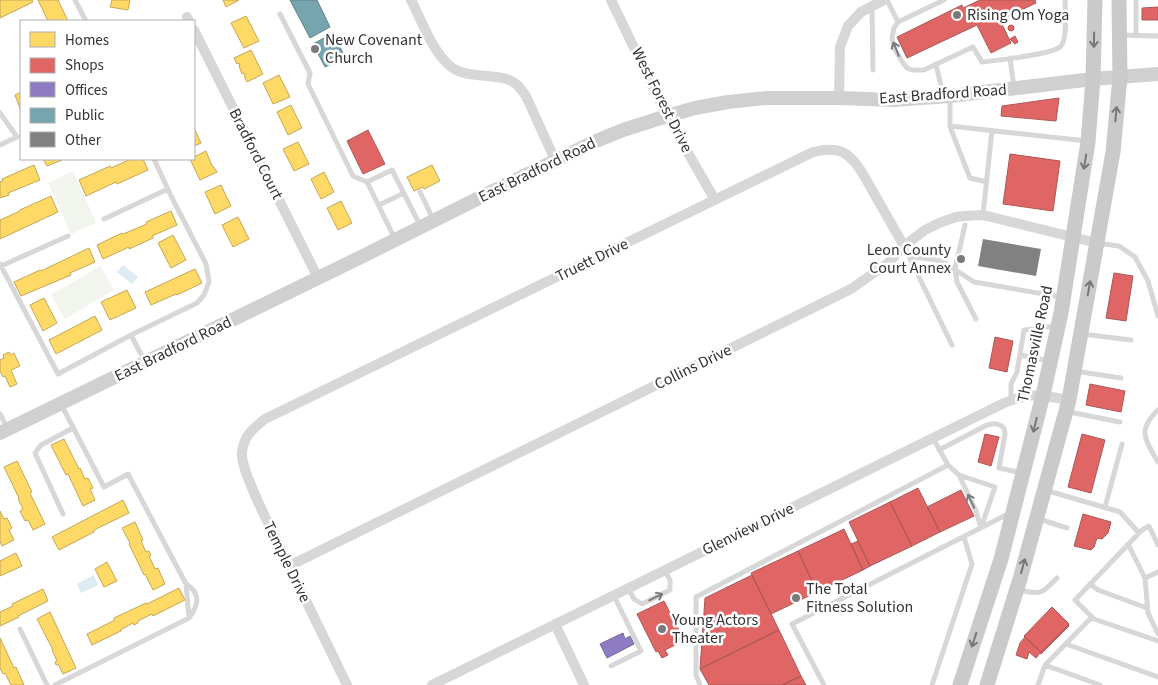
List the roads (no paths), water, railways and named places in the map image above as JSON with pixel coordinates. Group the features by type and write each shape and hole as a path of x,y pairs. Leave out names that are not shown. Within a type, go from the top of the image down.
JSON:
{"main road":[{"name":"Thomasville Road","path":"960,685 1001,560 1043,395 1058,326 1088,142 1093,79 1095,0"},
{"path":"987,685 1045,490 1074,371 1113,152 1120,77 1119,0"},
{"path":"1013,512 1036,519"}],"street":[{"path":"412,0 432,44 449,66 464,73 504,78 519,86 526,96 556,160"},
{"name":"West Forest Drive","path":"611,0 667,116 715,200"},
{"path":"839,98 840,47 848,26 861,12 886,0"},
{"name":"Bradford Court","path":"195,32 318,278"},
{"name":"East Bradford Road","path":"4,431 556,160 614,134 667,116 712,105 767,98 893,100 1158,74"},
{"name":"Truett Drive","path":"246,436 265,419 813,152 827,149 841,151 850,157 857,165 904,246"},
{"name":"Collins Drive","path":"289,566 851,289 888,263 904,246 925,230 939,223 956,217 983,216 1097,243"},
{"name":"Glenview Drive","path":"432,685 1011,400 1028,395 1043,395 1067,405"},
{"name":"Temple Drive","path":"246,436 241,453 244,466 289,566 347,685"},
{"path":"555,624 584,685"}],"lane":[{"path":"75,0 85,20"},
{"path":"886,0 898,22"},
{"path":"944,0 898,22 894,28 892,38 894,48 907,68 924,70 973,46 982,62 1049,52 1061,46 1065,36 1065,0"},
{"path":"1136,0 1136,36"},
{"path":"872,6 873,70"},
{"path":"280,14 310,73 308,84 353,176 367,182 396,240"},
{"path":"1120,35 1158,36"},
{"path":"1010,58 1014,88"},
{"path":"936,64 947,96 950,126 970,178 986,182"},
{"path":"0,114 17,137 0,145"},
{"path":"950,126 1088,142"},
{"path":"983,216 992,130"},
{"path":"68,236 0,265 58,374 131,335 197,303 204,295 209,282 206,264 154,160"},
{"path":"367,182 392,170 404,193 427,224"},
{"path":"104,219 168,189"},
{"path":"420,192 427,224"},
{"path":"379,205 404,193"},
{"path":"965,225 955,269 957,282 976,319"},
{"path":"1097,243 1119,246 1135,257 1148,282 1158,316"},
{"path":"904,246 952,345"},
{"path":"909,256 942,261 974,282 1063,297"},
{"path":"1011,400 1011,384 1017,372 1024,330 1058,326"},
{"path":"1081,333 1131,340"},
{"path":"131,335 145,363"},
{"path":"1020,355 1050,361"},
{"path":"1074,371 1121,378"},
{"path":"61,404 104,486 128,474 186,584 190,618"},
{"path":"1067,405 1120,422"},
{"path":"1158,410 1146,425 1144,433 1146,441 1158,462"},
{"path":"0,414 4,431"},
{"path":"939,450 987,425 996,423 1004,428 1005,434 999,468 1023,473"},
{"path":"64,514 35,453 41,445 73,428"},
{"path":"934,438 948,465 959,475 976,511 981,528"},
{"path":"1105,507 1122,444"},
{"path":"700,685 696,675 696,597 948,465"},
{"path":"959,475 995,487 981,528"},
{"path":"1045,490 1120,512 1138,533"},
{"path":"824,685 792,624 1013,512"},
{"path":"1036,519 1067,528"},
{"path":"1158,545 1149,526 1142,530 1075,600 1094,619 1158,641"},
{"path":"934,684 972,564 964,536"},
{"path":"1128,544 1145,578 1148,613 1158,634"},
{"path":"628,588 634,599 642,604 670,590 670,580 665,570"},
{"path":"1145,578 1158,572"},
{"path":"1016,590 1036,594 1042,592 1057,578"},
{"path":"55,685 190,618 198,600 193,588 186,584"},
{"path":"1090,584 1098,590 1147,608"},
{"path":"611,666 641,651 614,596"},
{"path":"1038,685 1046,665 1092,617"},
{"path":"20,629 47,685"},
{"path":"1066,644 1158,677"},
{"path":"1046,665 1100,685"}],"place":[{"name":"Rising Om Yoga","path":"957,15"},
{"name":"New Covenant Church","path":"315,49"},
{"name":"Leon County Court Annex","path":"961,259"},
{"name":"The Total Fitness Solution","path":"796,598"},
{"name":"Young Actors Theater","path":"662,629"}]}
